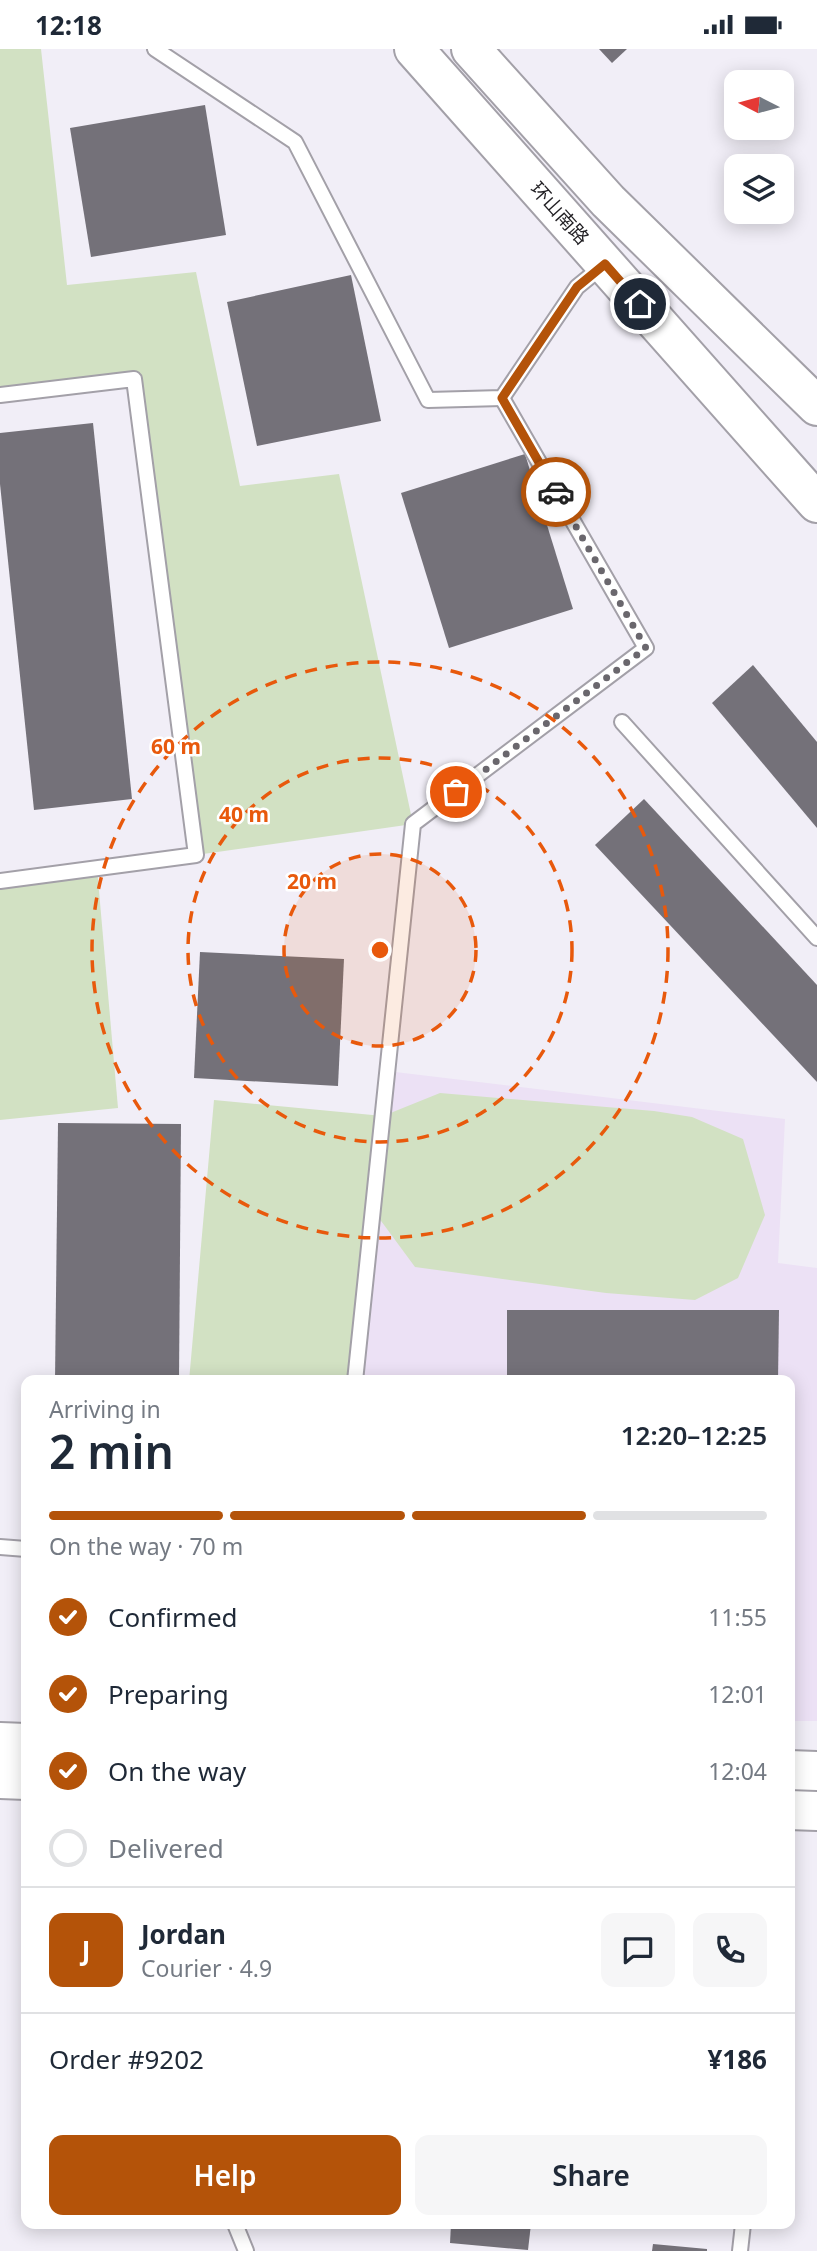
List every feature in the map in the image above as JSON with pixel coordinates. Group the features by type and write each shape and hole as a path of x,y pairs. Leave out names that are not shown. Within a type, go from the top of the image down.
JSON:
{"main road":[{"name":"环山南路","path":"414,49 817,503"},
{"path":"471,49 608,201 817,406"},
{"path":"0,1742 21,1743"},
{"path":"795,1770 817,1772"},
{"path":"0,1779 21,1780"},
{"path":"795,1809 817,1811"}],"lane":[{"path":"155,49 295,142 428,400 502,398"},
{"path":"502,398 577,287 605,264"},
{"path":"0,395 134,379 196,855 0,881"},
{"path":"356,1375 413,824 646,648 502,398"},
{"path":"622,722 817,938"},
{"path":"0,1546 21,1548"},
{"path":"237,2229 246,2251"},
{"path":"740,2251 742,2229"}],"shaded area":[{"path":"387,1071 785,1119 778,1263 817,1268 817,1721 795,1721 795,1375 356,1375"}],"green space":[{"path":"0,49 41,49 67,285 196,272 240,486 339,474 413,824 196,855 134,380 0,395"},
{"path":"97,868 118,1108 0,1120 0,881"},
{"path":"440,1093 654,1111 692,1117 743,1139 765,1215 738,1278 695,1300 606,1293 415,1267 373,1210 356,1375 190,1375 214,1100 383,1116"}],"building":[{"path":"599,49 627,49 612,63"},
{"path":"205,105 226,235 91,257 70,128"},
{"path":"351,275 381,421 257,446 227,302"},
{"path":"93,423 132,799 34,810 0,484 0,433"},
{"path":"525,454 573,609 449,648 401,493"},
{"path":"753,665 817,742 817,828 712,703"},
{"path":"644,799 817,985 817,1082 595,845"},
{"path":"200,952 344,959 338,1086 194,1078"},
{"path":"58,1123 181,1124 179,1375 55,1375"},
{"path":"507,1310 779,1310 778,1375 507,1375"},
{"path":"451,2229 530,2229 528,2250 450,2243"},
{"path":"653,2244 707,2249 707,2251 652,2251"}],"way so far":[{"path":"456,792 646,648 556,492"}],"route":[{"path":"556,492 502,398 577,287 605,264 640,304"}]}
